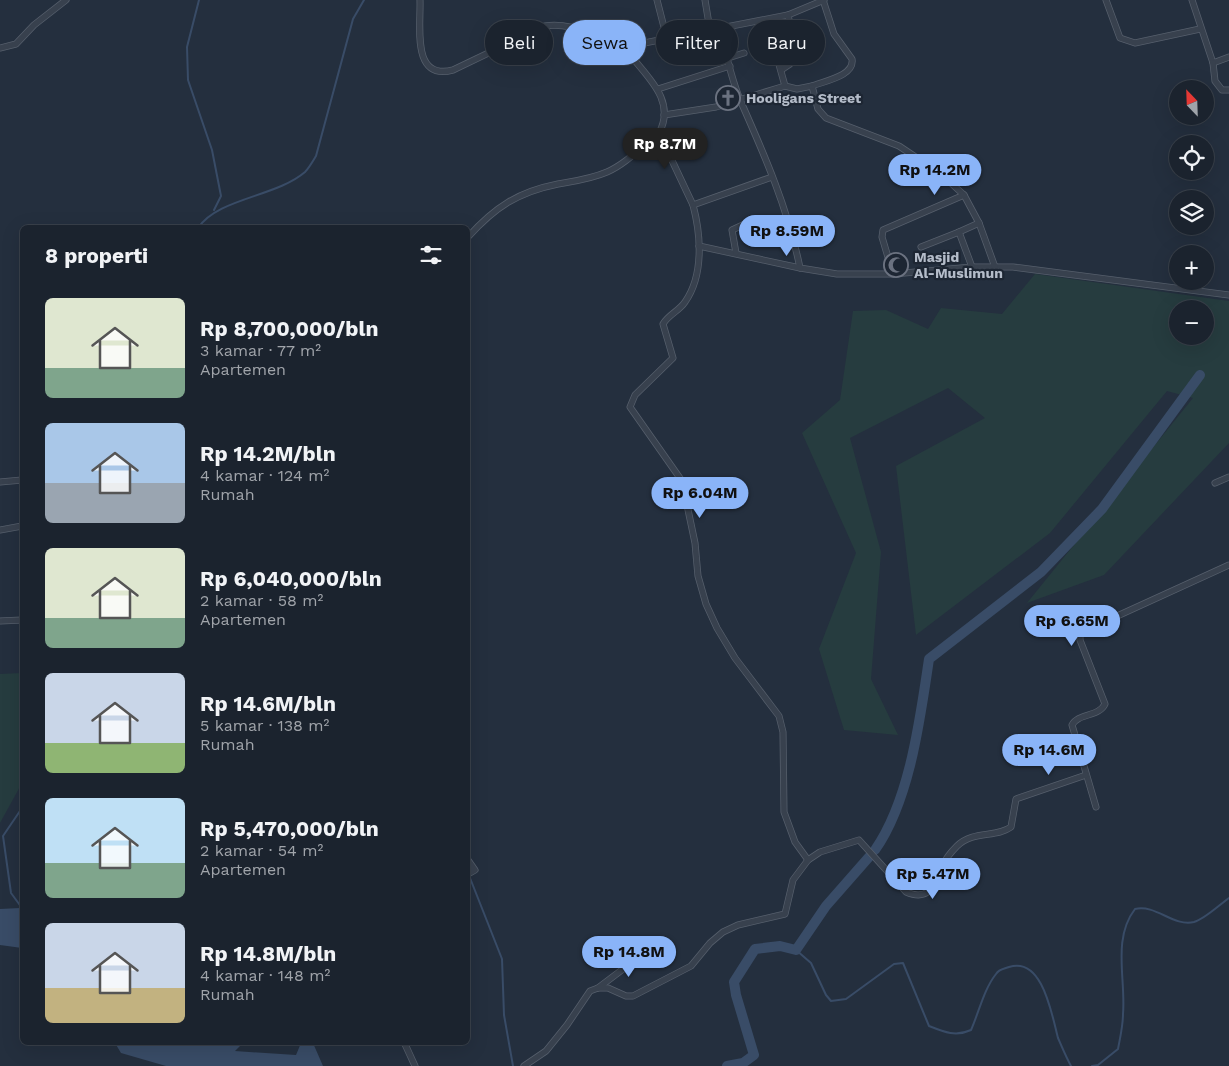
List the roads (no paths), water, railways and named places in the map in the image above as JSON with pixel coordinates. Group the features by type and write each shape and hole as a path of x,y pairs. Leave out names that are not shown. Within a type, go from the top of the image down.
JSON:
{"street":[{"path":"0,48 16,44 34,25 66,0"},
{"path":"420,0 422,55 430,68 437,72 453,70 539,28 550,25 563,26"},
{"path":"657,0 662,20"},
{"path":"705,0 708,20"},
{"path":"664,115 740,101 785,86 797,89 812,86 850,70 852,59 831,28 824,0 788,15 738,24"},
{"path":"1106,0 1120,38 1131,43 1200,29"},
{"path":"1193,0 1200,29 1213,63 1217,85 1222,90 1229,90"},
{"path":"781,70 790,64 794,42 788,15"},
{"path":"738,54 744,52"},
{"path":"1213,63 1229,57"},
{"path":"470,235 504,203 538,188 604,174 624,162 659,133 664,122 664,106 658,89 636,65"},
{"path":"780,65 785,86"},
{"path":"658,89 730,66 740,101 751,121 790,222 800,268"},
{"path":"812,86 818,109 826,118 876,136 905,149 941,174 964,195 979,223 995,267"},
{"path":"659,133 693,205 699,234 699,246 696,273 688,298 663,324 673,358 635,395 630,407 682,481 695,543 698,576 706,604 717,628 735,658 779,716 783,732 784,812 795,842 808,860"},
{"path":"693,205 772,177"},
{"path":"893,274 882,237 883,230 964,195"},
{"path":"920,247 979,223"},
{"path":"736,253 732,230 747,224"},
{"path":"959,232 972,267"},
{"path":"699,246 837,274 893,274 972,267 1013,267 1229,295"},
{"path":"1215,483 1229,477"},
{"path":"0,482 20,480"},
{"path":"0,530 20,526"},
{"path":"1096,807 1073,734 1073,723 1101,711 1105,704 1080,640 1080,633 1229,565"},
{"path":"0,621 20,620"},
{"path":"598,988 612,989 626,996 633,996 691,966 710,944 724,932 738,925 783,915 787,910 793,880 808,860 820,852 859,840 906,892 915,894 927,892 936,884 945,861 962,842 983,833 1004,831 1011,827 1016,799 1086,775"},
{"path":"470,863 475,870 470,873"},
{"path":"524,1066 539,1058 568,1025 587,993 598,988 640,957 654,954"},
{"path":"405,1045 415,1066"}],"water":[{"path":"20,908 20,948 0,945 0,909"},
{"path":"116,1045 241,1045 235,1051 296,1055 300,1045 314,1045 323,1066 166,1066 121,1053"}],"waterway":[{"path":"199,0 187,47 188,80 212,150 221,196 214,210"},
{"path":"201,225 219,210 279,187 308,169 316,156 353,19 364,0"},
{"path":"875,850 897,808 905,783 917,733 929,659 1041,572 1102,509 1200,375"},
{"path":"20,811 3,836 11,893 20,905"},
{"path":"727,1066 743,1063 754,1055 736,995 734,982 755,949 780,946 796,950 826,906 869,857"},
{"path":"470,878 502,959 504,1015 513,1066"},
{"path":"1092,1066 1098,1065 1118,1049 1123,1018 1122,946 1128,921 1135,909 1143,908 1186,923 1194,922 1207,915 1229,898"},
{"path":"796,950 811,963 826,995 831,1001 846,999 894,964 903,963 929,1026 945,1032 955,1033 971,1030 985,994 997,972 1009,967 1021,966 1030,970 1044,990 1058,1038 1071,1066"}],"place":[{"name":"Hooligans Street","path":"728,98"},
{"name":"Masjid Al-Muslimun","path":"896,265"}]}
